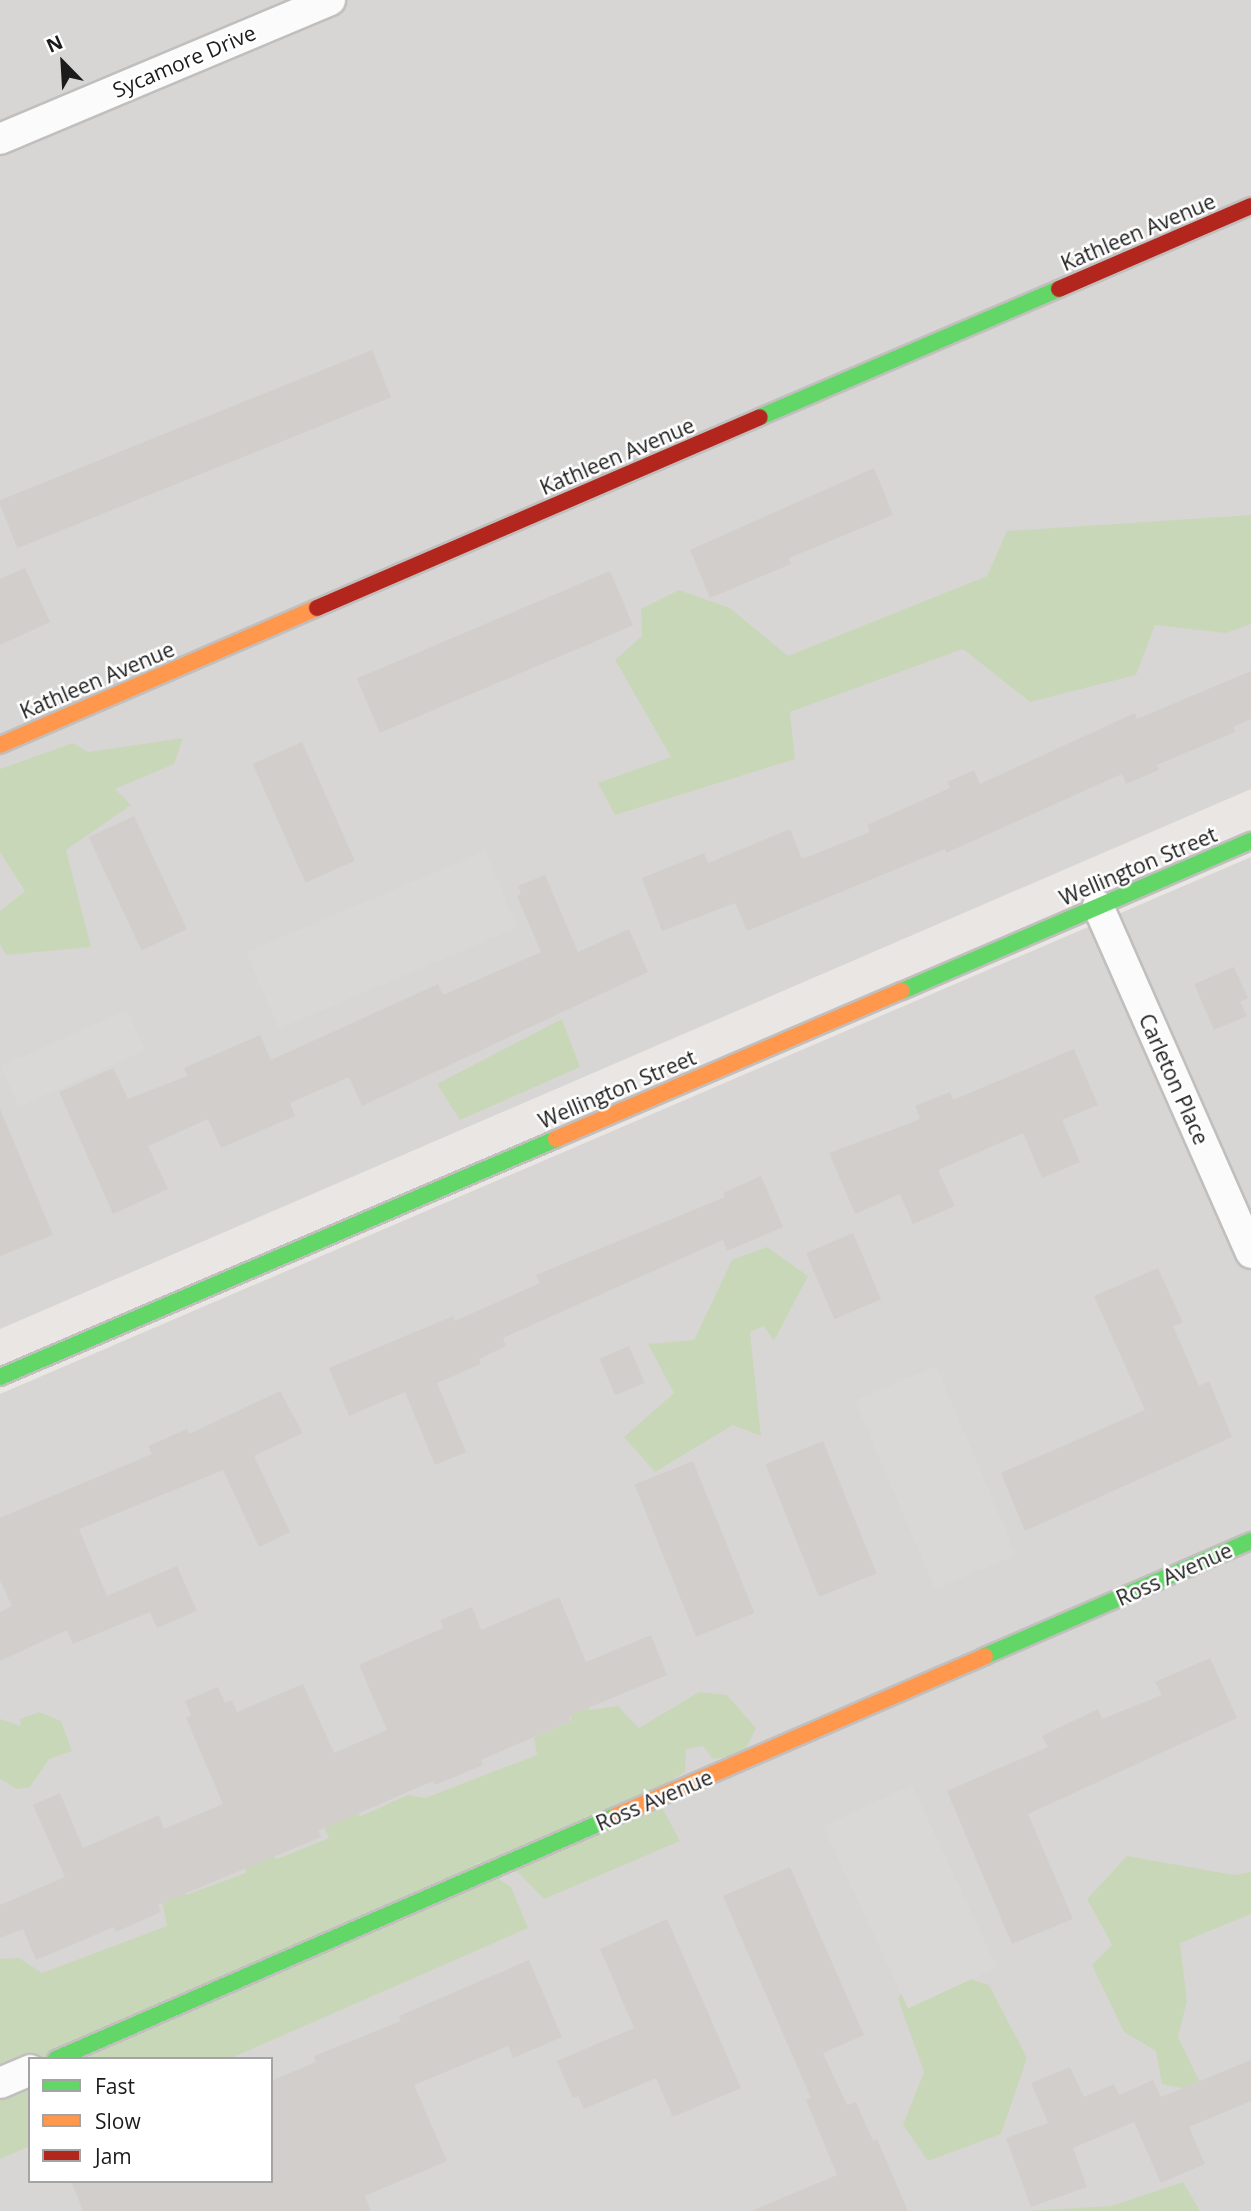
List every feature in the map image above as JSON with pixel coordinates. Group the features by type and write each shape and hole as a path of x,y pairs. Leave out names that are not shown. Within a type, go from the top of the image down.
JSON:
{"street":[{"name":"Sycamore Drive","path":"0,139 330,0"},
{"name":"Kathleen Avenue","path":"0,745 1251,206"},
{"name":"Wellington Street","path":"0,1377 1251,841"},
{"name":"Carleton Place","path":"1098,905 1251,1253"},
{"name":"Ross Avenue","path":"61,2057 1251,1541"},
{"path":"0,2083 28,2071"}],"shaded area":[{"path":"0,0 1251,0 1251,789 0,1329"},
{"path":"485,851 517,927 279,1029 247,952"},
{"path":"1251,857 1251,2211 0,2211 0,1394"},
{"path":"127,1010 145,1050 19,1106 1,1066"},
{"path":"936,1366 1016,1555 935,1589 855,1400"},
{"path":"912,1785 997,1967 908,2009 823,1826"}],"green space":[{"path":"1251,515 1251,624 1226,633 1155,625 1136,675 1030,702 963,649 790,712 795,759 615,815 598,783 671,757 615,660 642,636 641,609 679,590 730,608 788,656 987,576 1007,531"},
{"path":"183,738 174,764 115,789 131,805 66,850 91,947 6,955 0,944 0,911 25,891 0,852 0,769 73,743 88,752"},
{"path":"562,1019 580,1067 460,1120 437,1084"},
{"path":"767,1247 808,1276 774,1341 764,1326 750,1332 761,1436 733,1425 655,1472 624,1437 674,1393 648,1344 694,1340 732,1260"},
{"path":"699,1692 727,1695 756,1728 743,1755 713,1759 703,1746 686,1749 685,1772 653,1791 680,1841 544,1899 503,1857 475,1864 511,1887 528,1928 234,2057 28,2057 28,2147 0,2159 0,1959 19,1958 42,1973 167,1926 160,1891 177,1885 186,1895 246,1873 242,1846 258,1843 277,1859 329,1838 317,1813 340,1801 361,1816 408,1795 425,1798 537,1755 534,1737 572,1721 568,1709 584,1702 590,1710 618,1706 639,1728"},
{"path":"39,1712 61,1721 72,1751 49,1759 30,1787 17,1789 0,1779 0,1719 21,1726 20,1719"},
{"path":"1127,1856 1234,1875 1251,1872 1251,1914 1180,1943 1187,2001 1178,2037 1205,2093 1162,2084 1156,2051 1124,2032 1092,1965 1112,1945 1087,1899"},
{"path":"919,1963 989,1985 1027,2058 1001,2134 928,2161 903,2125 924,2072 898,1999"},
{"path":"1183,2182 1200,2211 1026,2211 1111,2206"}],"building":[{"path":"372,350 391,397 17,548 0,500"},
{"path":"874,468 893,515 789,558 791,564 710,598 690,550"},
{"path":"25,568 50,622 0,645 0,579"},
{"path":"610,571 633,625 380,733 357,678"},
{"path":"1251,671 1251,719 1233,727 1235,732 1157,765 1159,770 1126,784 1122,774 946,853 945,849 747,931 735,903 662,931 642,878 704,853 708,863 790,829 802,859 870,832 867,825 950,788 947,782 974,770 980,784 1135,713 1137,719"},
{"path":"302,742 355,861 306,883 253,764"},
{"path":"134,816 187,929 142,950 89,837"},
{"path":"545,875 578,952 629,929 648,972 362,1106 349,1077 290,1103 295,1116 221,1148 208,1119 148,1146 168,1189 113,1214 59,1092 113,1068 128,1099 187,1076 184,1068 260,1035 271,1060 438,984 443,995 541,952 517,896 521,894 518,886"},
{"path":"1234,967 1248,998 1240,1002 1247,1016 1214,1030 1194,984"},
{"path":"1074,1049 1098,1105 1062,1120 1080,1162 1042,1178 1023,1133 938,1170 955,1206 913,1224 900,1194 855,1214 829,1153 916,1121 920,1118 915,1106 950,1092 953,1100"},
{"path":"0,1109 53,1235 0,1256"},
{"path":"761,1176 783,1227 727,1251 723,1240 503,1338 506,1346 479,1359 481,1364 437,1383 466,1452 435,1465 405,1392 349,1416 329,1368 453,1316 455,1321 540,1283 536,1275 725,1197 723,1193"},
{"path":"853,1233 881,1299 834,1319 806,1253"},
{"path":"1158,1268 1183,1323 1173,1326 1199,1386 1209,1381 1232,1437 1025,1531 1001,1473 1145,1410 1094,1296"},
{"path":"629,1346 645,1383 615,1395 600,1359"},
{"path":"280,1391 303,1433 254,1456 290,1532 259,1547 223,1470 79,1529 107,1596 177,1566 197,1611 157,1628 150,1612 73,1644 67,1630 0,1661 0,1612 12,1606 0,1580 0,1518 152,1454 148,1446 187,1429 189,1434"},
{"path":"823,1441 877,1574 819,1597 766,1464"},
{"path":"693,1461 754,1613 696,1637 635,1485"},
{"path":"559,1597 586,1662 651,1635 667,1675 569,1716 571,1721 481,1760 483,1765 435,1785 433,1781 318,1831 321,1837 158,1905 161,1912 116,1932 114,1927 36,1960 23,1929 0,1938 0,1905 65,1877 33,1805 60,1793 83,1848 159,1815 164,1829 223,1804 186,1718 191,1715 185,1701 218,1687 225,1703 232,1700 237,1712 303,1684 334,1753 387,1730 359,1665 443,1628 440,1620 472,1607 481,1630"},
{"path":"1210,1658 1237,1718 1028,1814 1073,1919 1012,1944 947,1791 1048,1747 1042,1736 1098,1709 1102,1719 1162,1695 1155,1682"},
{"path":"790,1867 864,2035 823,2053 847,2105 856,2102 873,2141 877,2139 908,2211 751,2211 837,2175 806,2100 811,2098 723,1896"},
{"path":"667,1919 741,2088 673,2117 656,2078 584,2109 578,2096 573,2098 557,2061 634,2028 600,1949"},
{"path":"529,1960 562,2037 513,2058 508,2046 414,2085 447,2161 365,2196 371,2211 83,2211 72,2183 273,2183 273,2080 316,2062 314,2056 401,2021 399,2016"},
{"path":"1251,2060 1251,2101 1189,2127 1205,2164 1161,2183 1134,2122 1073,2148 1087,2187 1031,2207 1006,2138 1048,2123 1031,2083 1070,2067 1084,2097 1114,2084 1119,2095 1153,2080 1161,2097"}],"traffic: fast":[{"path":"760,417 1059,289"},
{"path":"902,991 1251,841"},
{"path":"0,1377 556,1139"},
{"path":"985,1656 1251,1541"},
{"path":"61,2057 616,1816"}],"traffic: slow":[{"path":"0,745 317,608"},
{"path":"556,1139 902,991"},
{"path":"616,1816 985,1656"}],"traffic: jam":[{"path":"1059,289 1251,206"},
{"path":"317,608 760,417"}]}
